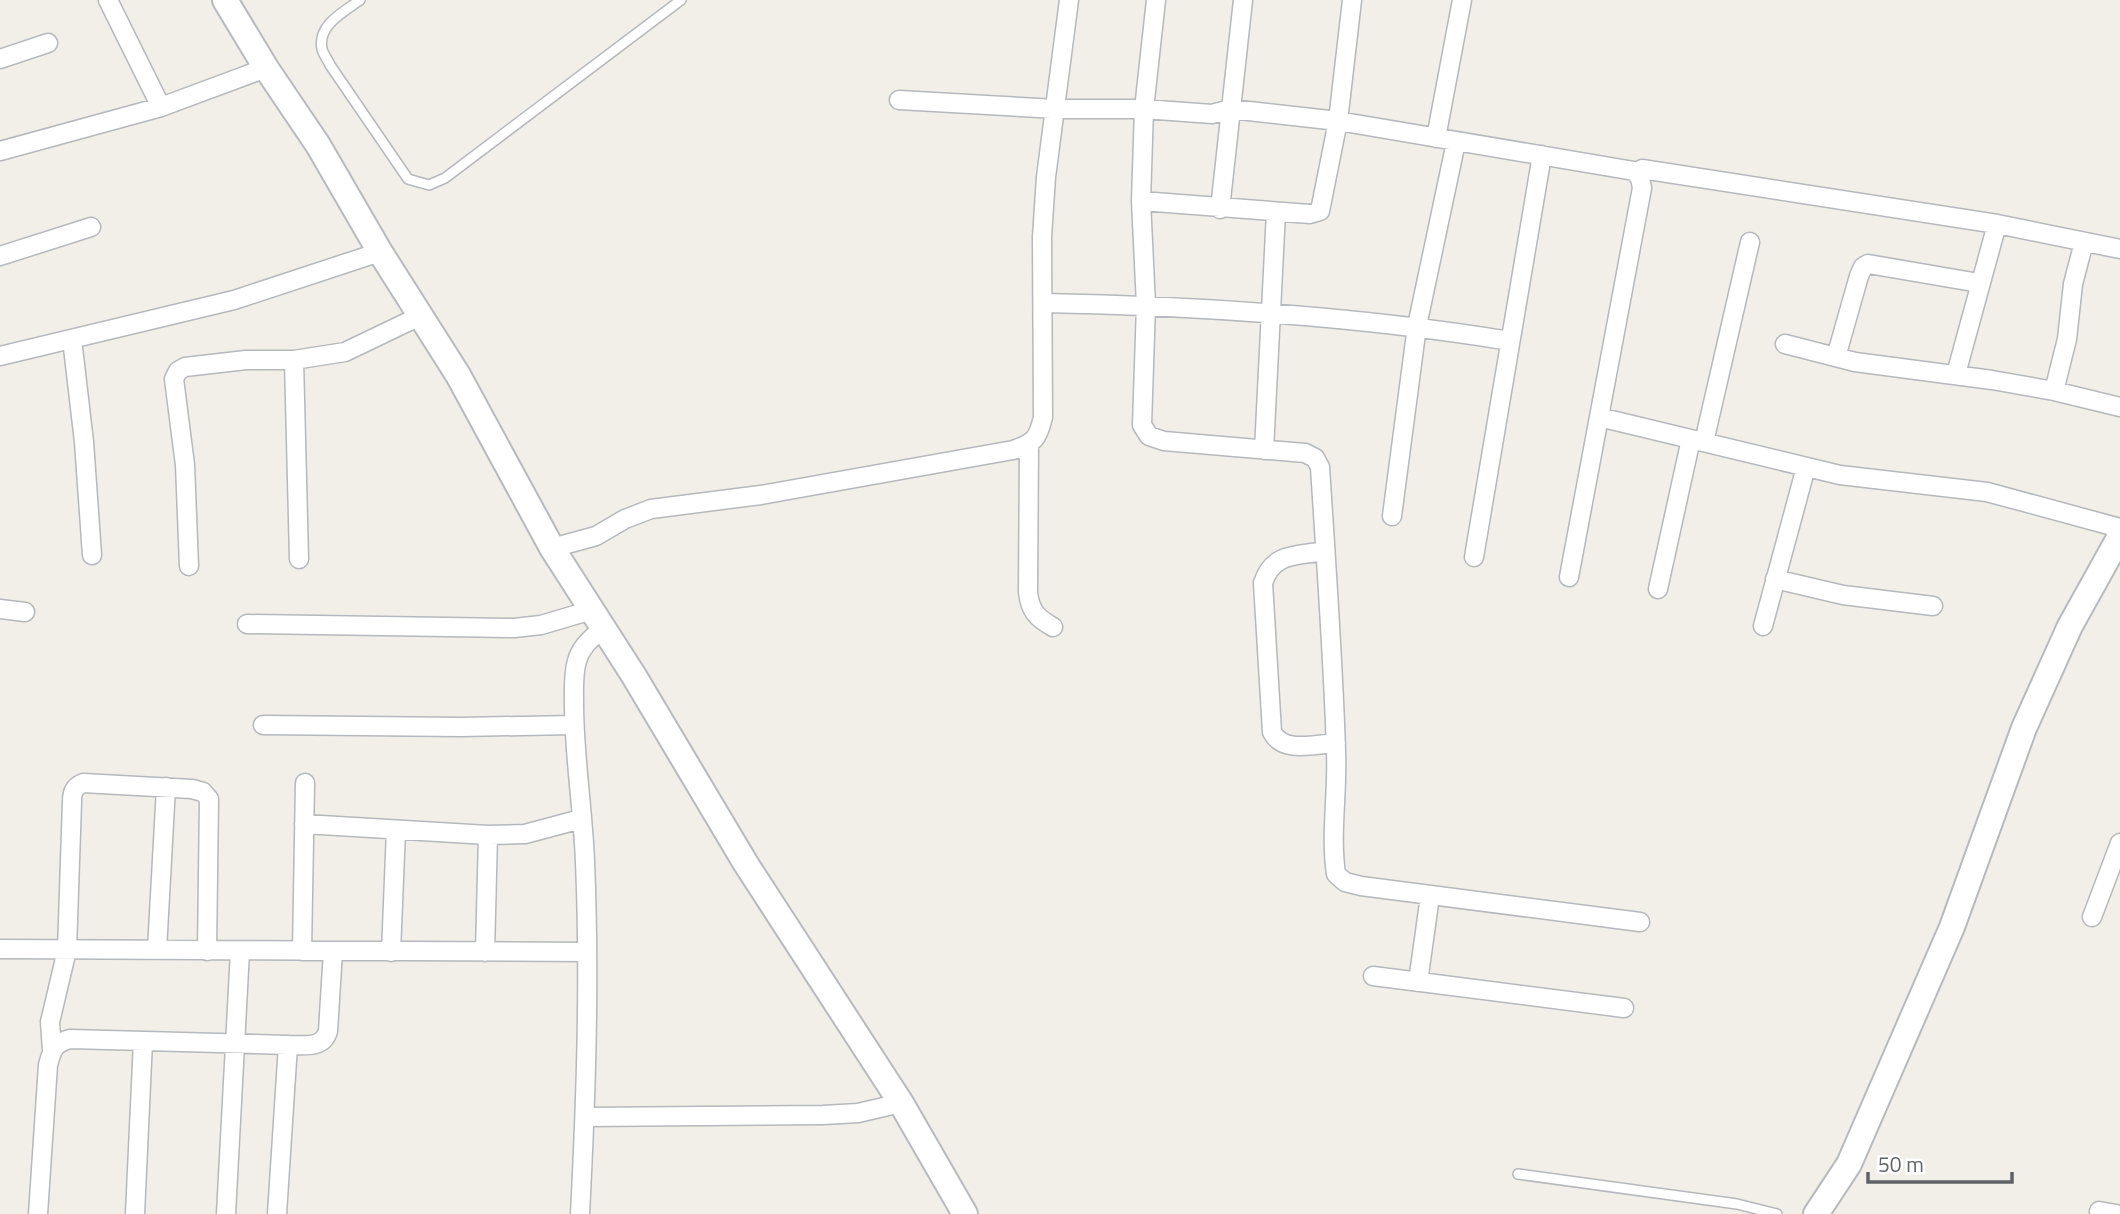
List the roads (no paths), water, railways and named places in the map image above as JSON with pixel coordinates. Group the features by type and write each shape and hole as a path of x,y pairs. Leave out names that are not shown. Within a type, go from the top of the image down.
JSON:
{"street":[{"path":"108,0 161,107"},
{"path":"225,0 266,68 318,145 380,252 458,375 552,548 634,676 746,864 901,1103 965,1214"},
{"path":"552,548 596,536 625,519 651,509 761,495 1013,450 1029,444 1040,434 1043,417 1042,237 1046,177 1069,0"},
{"path":"1156,0 1144,109 1141,201 1146,305 1142,425 1149,436 1164,441 1305,453 1315,458 1320,467 1336,743 1336,874 1345,882 1361,886 1640,922"},
{"path":"1220,209 1243,0"},
{"path":"1141,201 1220,209 1310,214 1320,211 1338,121 1352,0"},
{"path":"1436,138 1462,0"},
{"path":"0,58 48,43"},
{"path":"0,151 161,107 266,68"},
{"path":"899,100 1212,114 1231,109 1338,121 1634,171 1640,178 1642,188 1570,577"},
{"path":"1392,516 1417,326 1456,142"},
{"path":"1474,557 1542,155"},
{"path":"1642,169 1997,224 2120,249"},
{"path":"1264,450 1276,212"},
{"path":"1956,374 1997,224"},
{"path":"0,256 91,227"},
{"path":"2054,391 2067,339 2073,284 2084,242"},
{"path":"1658,589 1750,243"},
{"path":"0,356 234,300 380,252"},
{"path":"1836,357 1859,276 1863,267 1868,264 1979,283"},
{"path":"1044,303 1146,305 1269,313 1417,326 1510,341"},
{"path":"189,566 185,465 174,379 178,371 186,367 214,363 293,360 345,352 420,316"},
{"path":"72,340 84,442 92,555"},
{"path":"1785,344 1891,368 1956,374 2054,391 2120,407"},
{"path":"293,360 299,559"},
{"path":"1599,417 1840,475 1987,492 2120,528"},
{"path":"1029,444 1027,592 1030,607 1038,618 1053,627"},
{"path":"1763,626 1806,467"},
{"path":"1816,1214 1849,1164 1952,927 2024,728 2070,626 2120,536"},
{"path":"1325,551 1280,559 1267,571 1263,583 1272,732 1276,740 1286,746 1336,743"},
{"path":"1775,579 1834,594 1933,606"},
{"path":"0,609 25,612"},
{"path":"247,624 514,628 597,619"},
{"path":"580,1214 587,952 585,860 574,725 577,659 597,619"},
{"path":"263,725 574,725"},
{"path":"38,1214 48,1065 52,1050 50,1022 67,950 72,793 76,786 83,783 192,789 203,792 209,799 207,951"},
{"path":"302,951 305,783"},
{"path":"157,950 166,787"},
{"path":"304,824 488,835 525,834 581,819"},
{"path":"391,951 396,830"},
{"path":"485,952 488,835"},
{"path":"2092,916 2119,849"},
{"path":"1418,982 1430,896"},
{"path":"0,949 587,952"},
{"path":"226,1214 240,951"},
{"path":"52,1050 58,1042 70,1039 320,1044 325,1040 333,951"},
{"path":"1373,976 1624,1008"},
{"path":"135,1214 143,1041"},
{"path":"277,1214 288,1045"},
{"path":"584,1118 823,1115 858,1113 901,1103"}],"lane":[{"path":"360,0 333,19 323,32 322,49 330,65 408,179 429,185 444,178 681,0"},
{"path":"1518,1174 1737,1204 1777,1214"}]}
